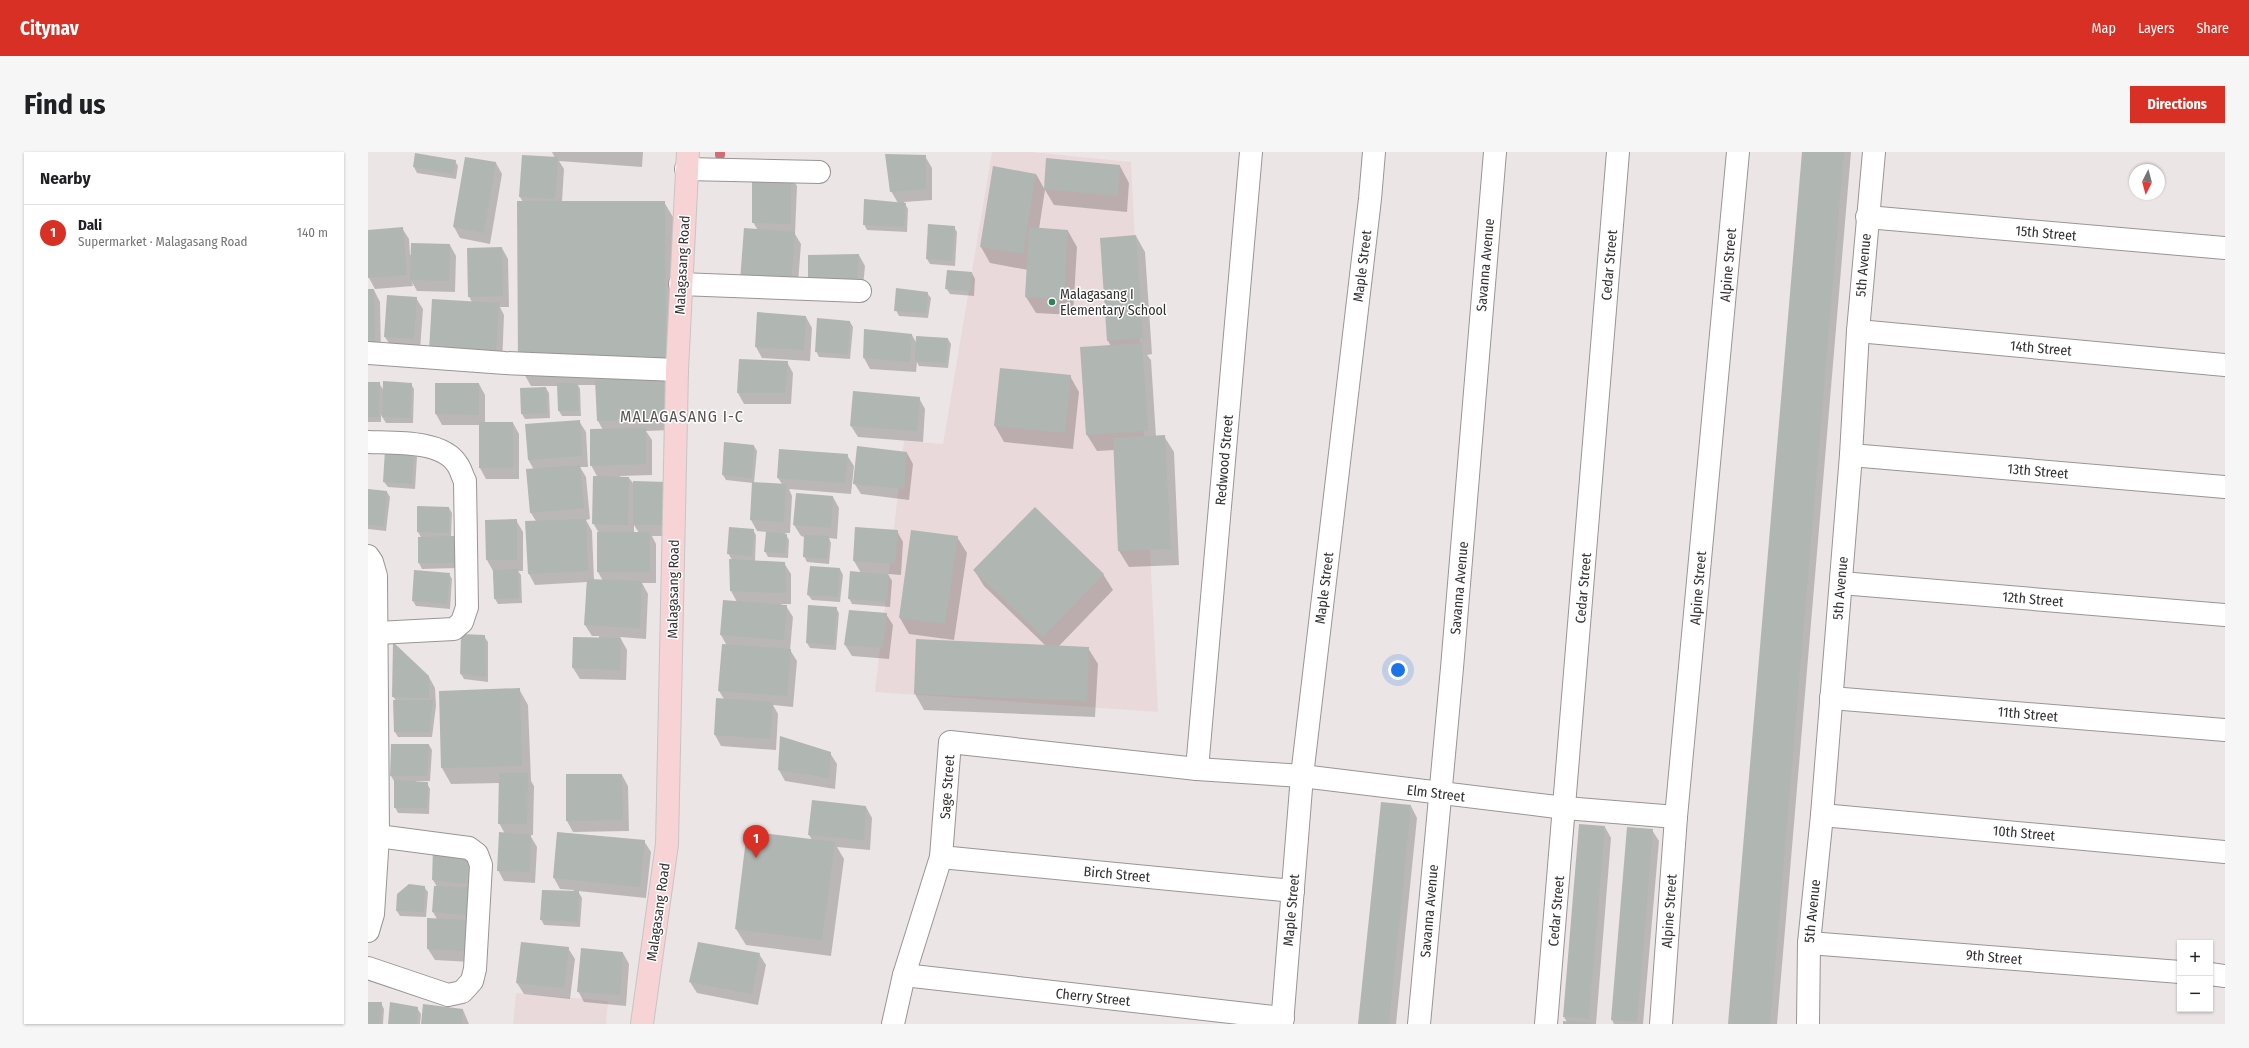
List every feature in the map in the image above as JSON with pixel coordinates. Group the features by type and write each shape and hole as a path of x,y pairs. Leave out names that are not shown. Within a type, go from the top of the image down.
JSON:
{"main road":[{"name":"Malagasang Road","path":"642,1024 667,844 677,370 687,160"}],"street":[{"name":"Redwood Street","path":"1197,769 1251,152"},
{"name":"Maple Street","path":"1282,1021 1302,776 1370,199 1374,152"},
{"name":"Savanna Avenue","path":"1419,1024 1495,152"},
{"name":"Cedar Street","path":"1546,1024 1618,152"},
{"name":"Alpine Street","path":"1661,1024 1676,817 1738,152"},
{"name":"5th Avenue","path":"1808,1024 1809,943 1822,815 1851,454 1858,331 1874,152"},
{"path":"687,160 819,172"},
{"name":"15th Street","path":"1867,217 2225,248"},
{"path":"680,284 860,291"},
{"name":"14th Street","path":"1858,331 2225,365"},
{"path":"368,353 505,363 677,370"},
{"path":"368,442 417,444 443,451 457,463 465,481 467,607 462,622 454,629 377,633"},
{"name":"13th Street","path":"1851,454 2225,487"},
{"path":"368,556 372,562 376,576 378,836 373,914 368,931"},
{"name":"12th Street","path":"1841,583 2225,615"},
{"name":"11th Street","path":"1831,698 2225,730"},
{"name":"Sage Street","path":"893,1024 904,975 941,857 950,742 1197,769"},
{"name":"Elm Street","path":"1197,769 1302,776 1440,794 1565,808 1676,817"},
{"name":"10th Street","path":"1822,815 2225,852"},
{"path":"368,968 448,995 462,992 472,981 475,969 481,865 477,854 469,848 378,836"},
{"name":"Birch Street","path":"941,857 1293,891"},
{"name":"9th Street","path":"1809,943 2177,972"},
{"path":"2213,974 2225,976"},
{"name":"Cherry Street","path":"904,975 1282,1021"}],"shaded area":[{"name":"Malagasang I Elementary School","path":"992,152 1031,152 1131,162 1158,712 875,692 904,441 943,444"},
{"path":"516,993 608,1001 606,1024 513,1024"}],"building":[{"path":"1802,152 1844,152 1770,1024 1728,1024"},
{"path":"415,153 456,160 453,174 413,167"},
{"path":"885,154 926,155 926,189 890,192"},
{"path":"522,155 558,157 555,199 519,197"},
{"path":"465,157 496,162 484,233 453,227"},
{"path":"1046,158 1120,165 1118,196 1044,189"},
{"path":"993,166 1036,174 1023,254 980,247"},
{"path":"791,174 791,224 752,223 752,175"},
{"path":"864,199 906,203 904,227 863,225"},
{"path":"517,201 665,201 666,365 518,365"},
{"path":"928,224 955,226 952,261 926,259"},
{"path":"403,227 407,275 368,278 368,230"},
{"path":"1029,227 1068,230 1064,299 1025,297"},
{"path":"744,228 795,232 791,285 740,281"},
{"path":"1136,235 1143,338 1107,341 1100,238"},
{"path":"411,243 450,244 449,281 410,280"},
{"path":"502,247 503,296 468,297 467,248"},
{"path":"859,254 856,286 808,286 808,255"},
{"path":"947,270 972,272 971,291 945,289"},
{"path":"896,288 928,292 926,313 894,311"},
{"path":"368,289 374,289 375,344 368,344"},
{"path":"387,295 417,297 414,339 384,337"},
{"path":"432,299 499,303 496,354 429,351"},
{"path":"757,312 806,316 804,350 755,347"},
{"path":"817,318 850,321 848,354 815,352"},
{"path":"864,329 912,334 910,362 863,358"},
{"path":"916,336 948,338 946,363 915,361"},
{"path":"1142,343 1148,431 1086,435 1080,347"},
{"path":"739,359 788,361 785,393 737,393"},
{"path":"1000,368 1071,375 1065,433 994,426"},
{"path":"664,377 666,419 597,421 595,380"},
{"path":"383,381 412,383 410,418 382,417"},
{"path":"368,382 380,382 379,417 368,417"},
{"path":"435,383 479,383 479,415 435,414"},
{"path":"557,383 577,383 579,411 558,411"},
{"path":"546,387 547,413 521,414 520,388"},
{"path":"853,391 920,397 917,431 850,426"},
{"path":"580,420 582,456 528,460 525,424"},
{"path":"479,422 513,422 513,468 479,468"},
{"path":"646,428 646,464 590,466 590,429"},
{"path":"1165,435 1171,549 1118,551 1113,438"},
{"path":"724,442 754,445 752,478 722,475"},
{"path":"857,446 907,452 904,489 853,484"},
{"path":"779,449 848,454 845,483 777,478"},
{"path":"385,450 414,451 412,484 383,482"},
{"path":"580,465 584,508 530,513 526,469"},
{"path":"593,476 629,477 628,525 592,524"},
{"path":"633,481 668,482 668,525 633,525"},
{"path":"752,482 786,484 784,522 750,520"},
{"path":"368,489 387,491 384,526 368,525"},
{"path":"796,493 833,496 831,528 793,525"},
{"path":"417,506 449,507 449,533 417,532"},
{"path":"1035,507 1104,574 1043,637 973,570"},
{"path":"517,519 517,560 486,560 485,520"},
{"path":"586,519 588,571 528,574 525,521"},
{"path":"729,527 754,529 752,556 727,554"},
{"path":"855,527 898,530 895,564 853,561"},
{"path":"911,530 958,536 945,624 899,618"},
{"path":"597,532 650,532 650,572 597,572"},
{"path":"766,532 787,534 785,553 764,552"},
{"path":"804,535 829,536 827,559 803,557"},
{"path":"454,536 454,563 418,563 418,537"},
{"path":"729,559 785,562 786,593 730,591"},
{"path":"810,566 840,568 838,597 807,595"},
{"path":"518,569 519,598 494,599 493,570"},
{"path":"414,570 450,573 447,604 412,601"},
{"path":"850,571 889,575 887,602 848,599"},
{"path":"587,579 642,581 640,628 584,625"},
{"path":"723,600 787,605 784,640 720,635"},
{"path":"808,605 837,607 834,645 806,643"},
{"path":"849,610 887,613 883,648 844,645"},
{"path":"461,634 485,635 486,677 460,674"},
{"path":"573,637 621,638 620,670 572,668"},
{"path":"916,639 1089,647 1087,701 914,694"},
{"path":"393,642 429,676 429,698 392,697"},
{"path":"722,644 791,649 787,696 718,691"},
{"path":"520,688 522,766 441,768 439,691"},
{"path":"716,698 773,702 770,739 714,735"},
{"path":"393,700 433,700 429,732 394,732"},
{"path":"780,736 831,752 829,778 778,770"},
{"path":"391,744 429,744 427,776 390,776"},
{"path":"499,773 528,773 527,824 498,824"},
{"path":"566,774 622,774 623,820 566,821"},
{"path":"394,780 428,782 427,808 394,808"},
{"path":"812,800 866,806 864,840 808,835"},
{"path":"1381,802 1411,805 1389,1024 1358,1024"},
{"path":"1579,824 1605,826 1589,1019 1563,1017"},
{"path":"1627,827 1653,829 1637,1022 1611,1020"},
{"path":"747,831 835,842 822,940 735,929"},
{"path":"499,832 531,835 530,872 497,871"},
{"path":"557,832 645,840 640,887 553,878"},
{"path":"433,848 469,860 466,884 432,880"},
{"path":"409,884 425,886 424,912 396,911 397,894"},
{"path":"434,886 469,887 466,915 432,912"},
{"path":"542,890 579,891 578,922 540,920"},
{"path":"427,918 467,920 465,951 427,949"},
{"path":"521,942 569,947 564,988 516,983"},
{"path":"698,942 760,953 752,994 689,982"},
{"path":"581,948 623,952 620,995 577,992"},
{"path":"368,1002 382,1002 380,1024 368,1024"},
{"path":"390,1002 418,1007 417,1024 388,1024"},
{"path":"423,1004 463,1009 462,1024 421,1024"},
{"path":"1563,1021 1591,1023 1591,1024 1563,1024"}],"place":[{"name":"Malagasang I Elementary School","path":"1052,302"},
{"name":"Dali","path":"756,858"}],"district":[{"name":"MALAGASANG I-C","path":"682,416"}]}
